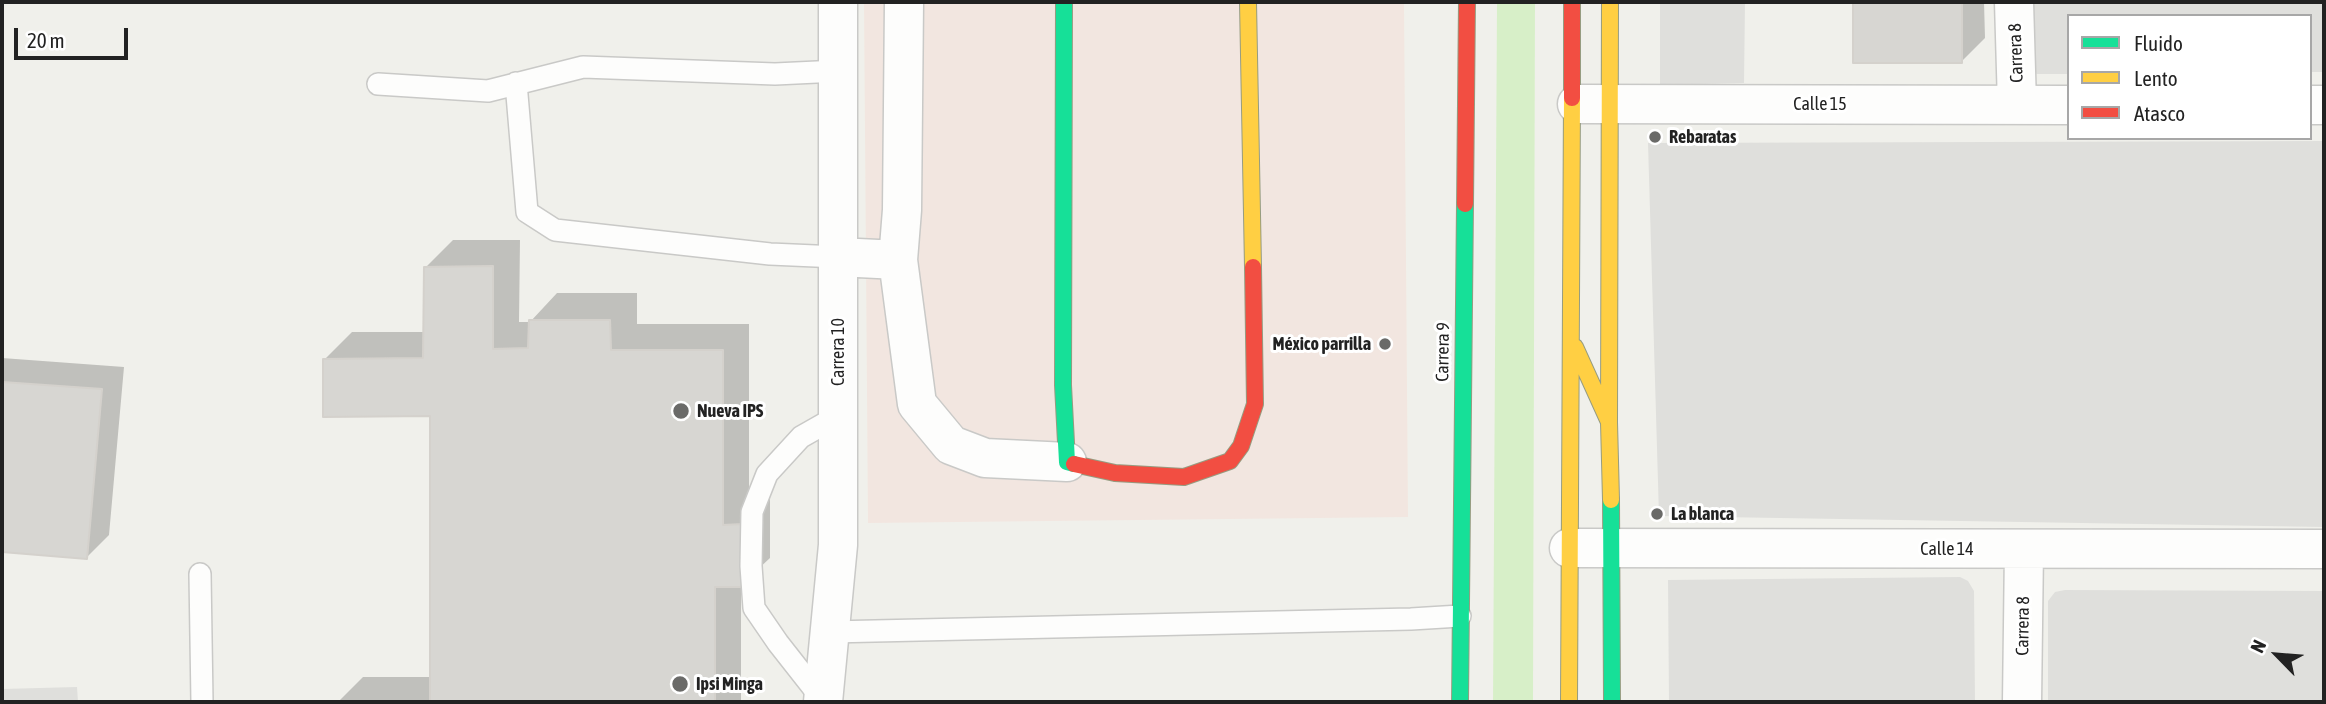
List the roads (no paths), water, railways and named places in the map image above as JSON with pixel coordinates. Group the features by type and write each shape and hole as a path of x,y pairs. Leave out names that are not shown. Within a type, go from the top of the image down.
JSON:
{"street":[{"name":"Carrera 10","path":"823,701 838,545 838,2"},
{"path":"904,2 902,210 898,260 917,404 951,445 985,458 1067,462 1115,473 1184,477 1230,461 1241,446 1255,404 1248,2"},
{"path":"1064,2 1063,385 1067,462"},
{"name":"Carrera 9","path":"1460,702 1467,2"},
{"path":"1569,702 1572,2"},
{"path":"1610,2 1609,422 1613,547 1612,702"},
{"name":"Carrera 8","path":"2014,2 2017,105"},
{"name":"Calle 15","path":"1571,104 2067,105"},
{"path":"838,257 898,260"},
{"path":"1570,336 1609,422"},
{"name":"Calle 14","path":"1569,548 2324,549"},
{"name":"Carrera 8","path":"2022,702 2024,549"}],"lane":[{"path":"378,84 488,90 583,66 775,74 838,71"},
{"path":"516,83 527,212 555,230 770,254 838,257"},
{"path":"823,701 754,608 751,566 752,512 767,474 801,437 838,416"},
{"path":"200,574 202,702"},
{"path":"830,632 1460,617"}],"place":[{"name":"Rebaratas","path":"1655,137"},
{"name":"México parrilla","path":"1385,344"},
{"name":"Nueva IPS","path":"681,411"},
{"name":"La blanca","path":"1657,514"},
{"name":"Ipsi Minga","path":"680,684"}]}
